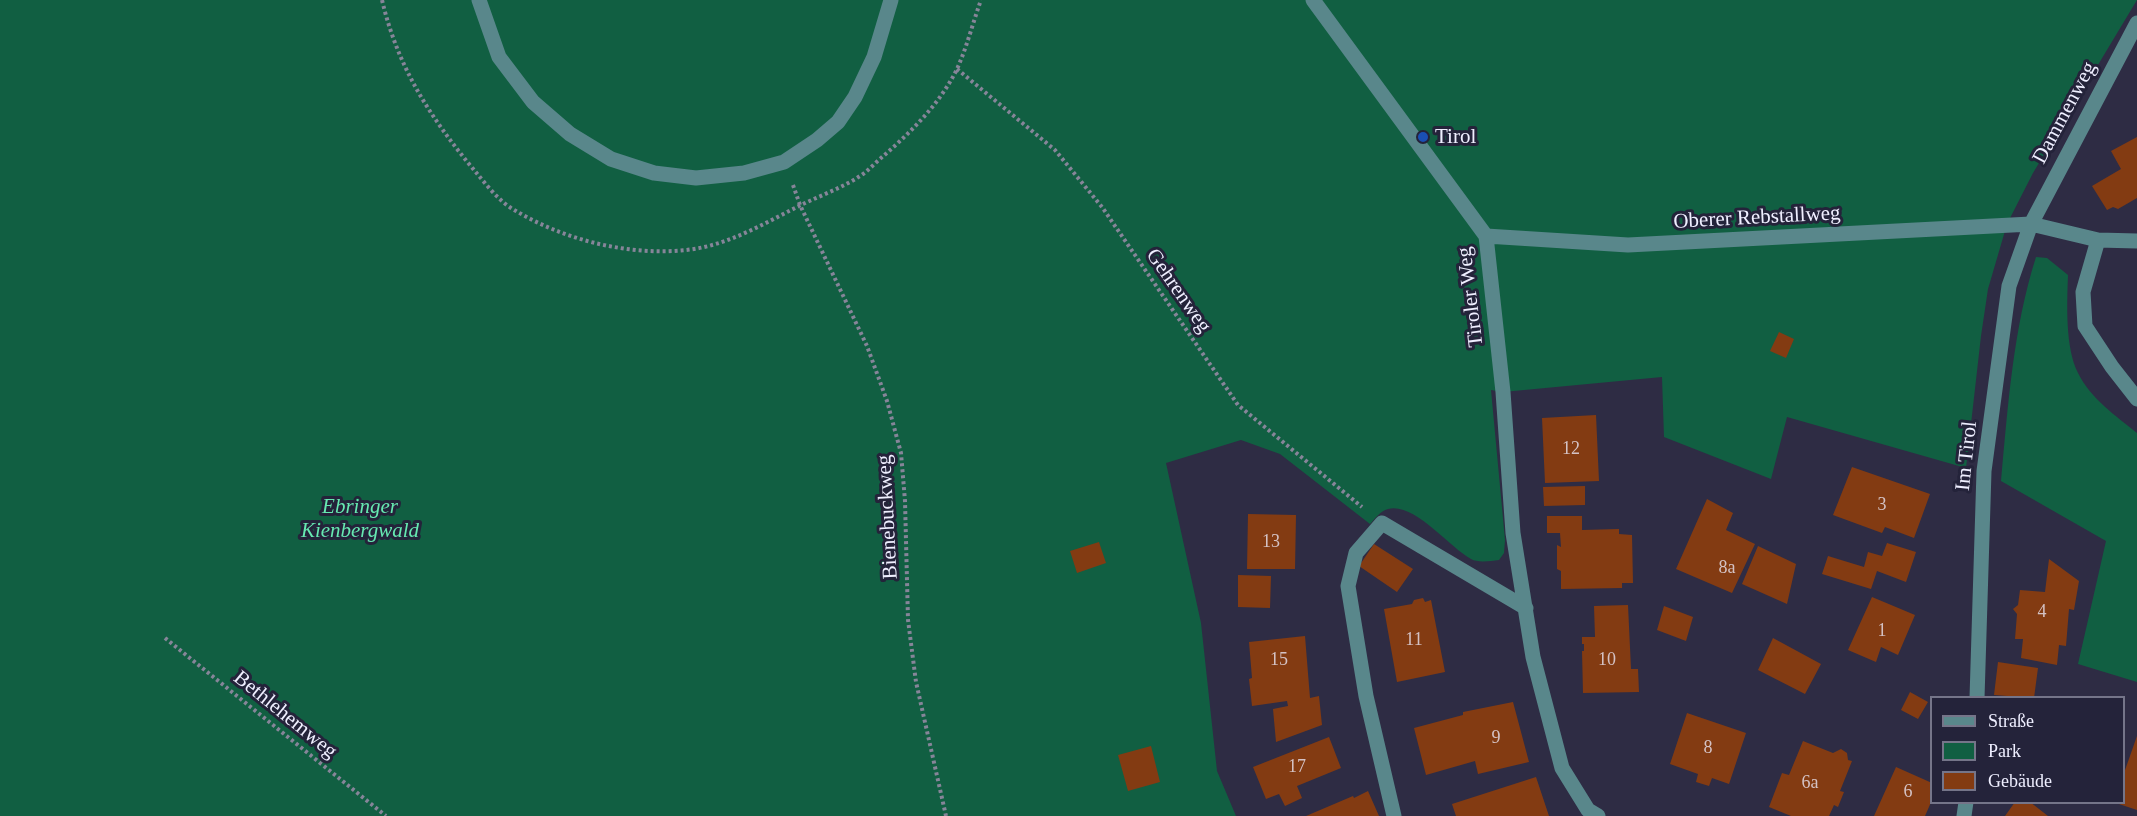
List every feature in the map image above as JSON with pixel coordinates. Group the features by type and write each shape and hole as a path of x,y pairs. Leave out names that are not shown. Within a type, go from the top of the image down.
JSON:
{"street":[{"path":"479,0 499,57 533,102 570,134 611,159 654,173 696,178 744,173 784,162 817,140 837,122 855,97 874,57 891,0"},
{"name":"Tiroler Weg","path":"1313,0 1486,236 1503,392 1514,533 1533,657 1562,768 1588,810 1598,816"},
{"name":"Dammenweg","path":"2031,224 2137,23"},
{"name":"Oberer Rebstallweg","path":"1486,236 1628,245 2031,224 2098,240 2137,241"},
{"name":"Im Tirol","path":"1977,696 1984,471 2009,286 2031,224"},
{"path":"2098,240 2083,292 2085,326 2137,399"},
{"path":"1394,816 1366,696 1348,586 1356,553 1382,523 1526,608"}],"path":[{"name":"Gehrenweg","path":"957,69 1055,150 1095,199 1238,405 1382,523"},
{"name":"Bienebuckweg","path":"784,162 800,205 867,346 887,401 901,453 908,620 914,672 946,816"},
{"name":"Bethlehemweg","path":"165,638 386,816"}],"green space":[{"name":"Ebringer Kienbergwald","path":"0,0 2137,0 2033,173 2007,224 1988,289 1966,468 1787,417 1771,479 1664,437 1662,377 1503,392 1491,390 1505,540 1504,553 1499,560 1477,561 1462,553 1409,512 1388,509 1380,513 1370,524 1280,454 1241,440 1166,463 1201,623 1217,771 1236,816 0,816"},
{"path":"2036,257 2047,258 2068,275 2069,338 2074,363 2083,382 2104,406 2137,433 2137,682 2078,664 2106,541 2001,481 2017,340"}],"building":[{"path":"2137,137 2137,198 2118,209 2113,207 2107,210 2092,186 2121,169 2111,151"},
{"path":"1779,332 1794,339 1786,358 1770,351"},
{"path":"1596,415 1599,481 1545,483 1542,418"},
{"path":"1852,467 1930,494 1914,538 1885,527 1882,533 1833,515"},
{"path":"1585,486 1585,505 1544,506 1543,487"},
{"path":"1707,499 1733,513 1726,530 1755,544 1732,593 1676,569"},
{"path":"1248,514 1296,515 1295,569 1247,569"},
{"path":"1547,516 1582,516 1582,530 1619,529 1619,534 1632,535 1633,583 1622,583 1622,588 1561,589 1561,571 1557,569 1557,545 1561,547 1560,533 1547,533"},
{"path":"1099,542 1106,563 1077,573 1070,551"},
{"path":"1887,543 1916,552 1906,582 1877,571 1871,589 1822,574 1828,556 1864,567 1868,552 1882,556"},
{"path":"1374,544 1413,569 1397,592 1359,566"},
{"path":"1758,546 1796,564 1787,604 1742,584"},
{"path":"2049,559 2079,581 2074,610 2069,609 2066,646 2059,645 2057,665 2021,658 2023,639 2015,639 2017,614 2013,609 2018,605 2020,590 2045,592"},
{"path":"1238,575 1271,576 1270,608 1238,607"},
{"path":"1872,597 1915,615 1898,655 1881,647 1876,662 1848,650"},
{"path":"1423,598 1425,602 1431,600 1445,672 1397,682 1384,609 1412,604 1414,600"},
{"path":"1628,605 1631,669 1638,669 1639,692 1583,693 1582,651 1584,651 1584,644 1582,644 1582,637 1595,637 1594,606"},
{"path":"1664,606 1693,617 1686,641 1657,630"},
{"path":"1305,636 1310,698 1319,696 1322,725 1276,742 1273,709 1288,706 1287,701 1252,706 1249,642"},
{"path":"1773,638 1821,664 1805,694 1758,670"},
{"path":"1998,662 2038,668 2034,696 1994,695"},
{"path":"1910,692 1928,702 1918,719 1901,710"},
{"path":"1513,702 1529,762 1478,774 1475,761 1426,775 1414,728 1463,715 1463,712"},
{"path":"1687,713 1746,733 1729,784 1712,778 1709,786 1696,782 1698,774 1670,764"},
{"path":"2137,736 2137,810 2119,804 2125,804 2125,770"},
{"path":"1329,737 1341,768 1297,786 1302,798 1285,806 1279,794 1266,799 1253,767"},
{"path":"1803,741 1833,753 1841,749 1847,753 1848,760 1852,761 1840,791 1844,792 1838,807 1834,805 1829,816 1791,816 1769,807 1782,773 1789,775"},
{"path":"1151,746 1160,782 1128,791 1118,755"},
{"path":"1896,767 1930,782 1930,804 1925,816 1874,816"},
{"path":"1536,777 1549,816 1456,816 1452,804"},
{"path":"1368,791 1379,816 1306,816 1353,796 1354,798"},
{"path":"2014,804 2033,804 2048,816 2005,816"}],"place":[{"name":"Tirol","path":"1423,137"}]}
